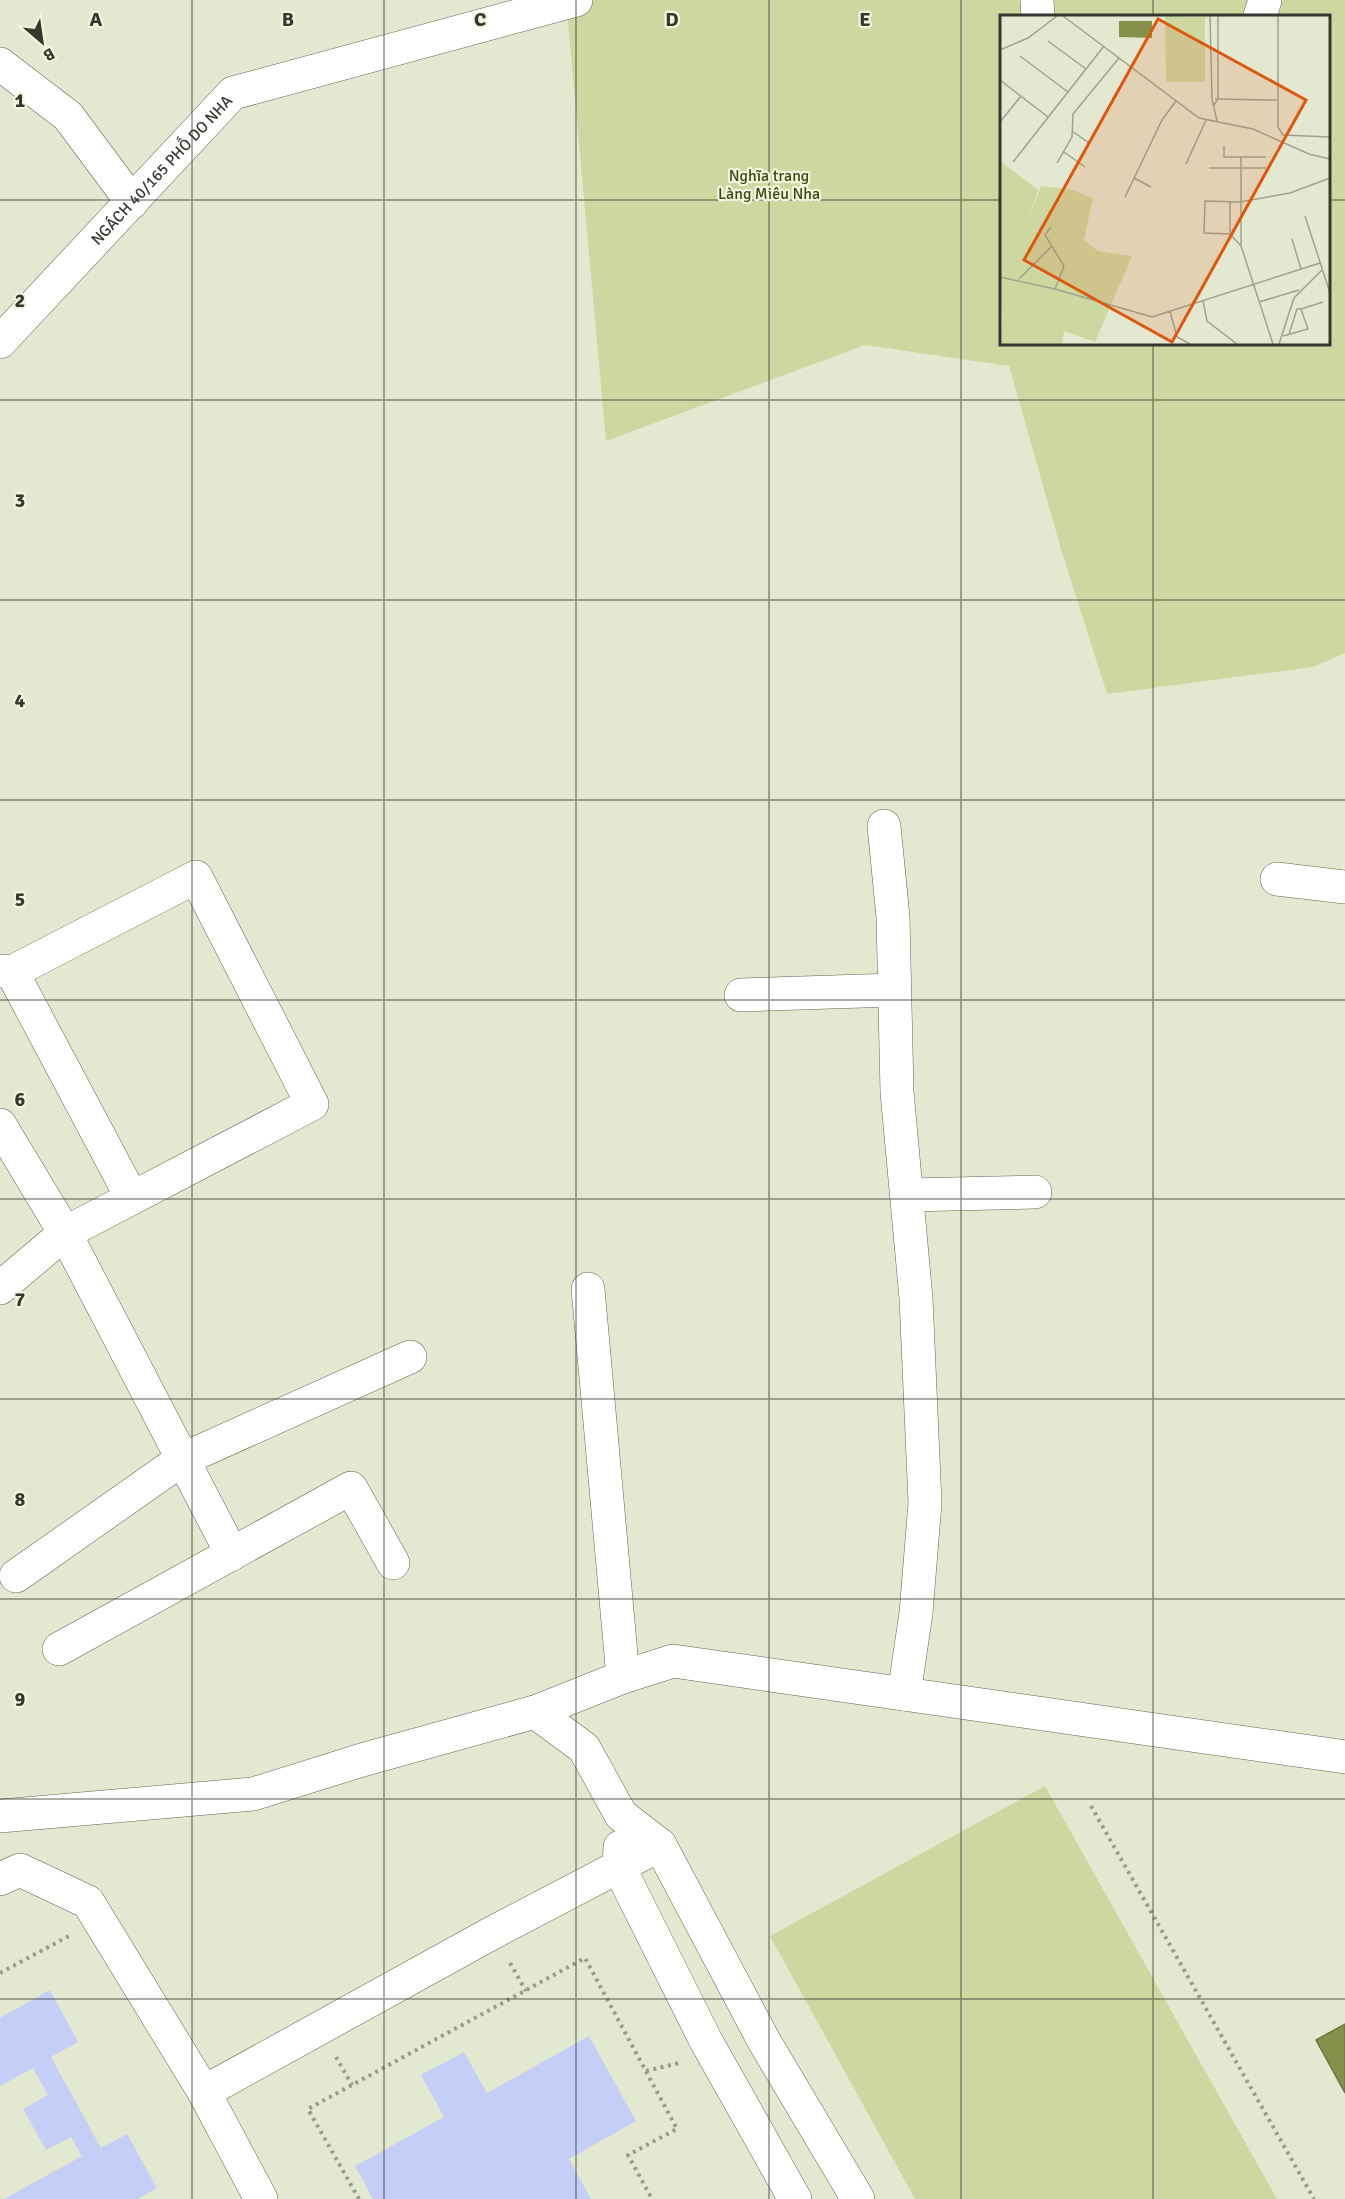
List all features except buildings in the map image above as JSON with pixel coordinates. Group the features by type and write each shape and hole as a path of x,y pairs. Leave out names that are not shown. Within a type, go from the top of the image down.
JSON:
{"street":[{"path":"1037,0 1038,15"},
{"path":"1260,15 1265,0"},
{"name":"NGÁCH 40/165 PHỐ DO NHA","path":"0,342 233,93 571,1"},
{"path":"0,64 68,116 132,202"},
{"path":"884,826 893,917 897,1092 916,1298 925,1503 916,1613 904,1694"},
{"path":"0,1288 65,1233 312,1104 196,877 6,972 132,1198"},
{"path":"1278,879 1345,887"},
{"path":"741,995 894,990"},
{"path":"0,1125 65,1233 181,1460 232,1554"},
{"path":"907,1195 1035,1192"},
{"path":"588,1289 623,1677"},
{"path":"16,1576 181,1460 410,1357"},
{"path":"59,1649 351,1488 393,1563"},
{"path":"0,1816 253,1794 362,1760 535,1712 623,1677 673,1661 1345,1757"},
{"path":"535,1712 584,1748 621,1815 660,1845 764,2041 858,2199"},
{"path":"621,1815 619,1867 706,2041 795,2199"},
{"path":"204,2092 492,1933 660,1845"},
{"path":"0,1880 20,1870 88,1902 204,2092 261,2199"}],"path":[{"path":"1091,1806 1314,2199"},
{"path":"0,1973 99,1920"},
{"path":"359,2199 308,2109 585,1958 677,2129 628,2156 652,2199"}],"green space":[{"name":"Nghĩa trang Làng Miêu Nha","path":"566,0 1345,0 1345,653 1313,667 1107,694 1061,549 1009,366 865,345 606,441"},
{"path":"1045,1786 1277,2199 915,2199 770,1936"}],"shaded area":[{"path":"1345,2024 1345,2093 1316,2040"}]}
